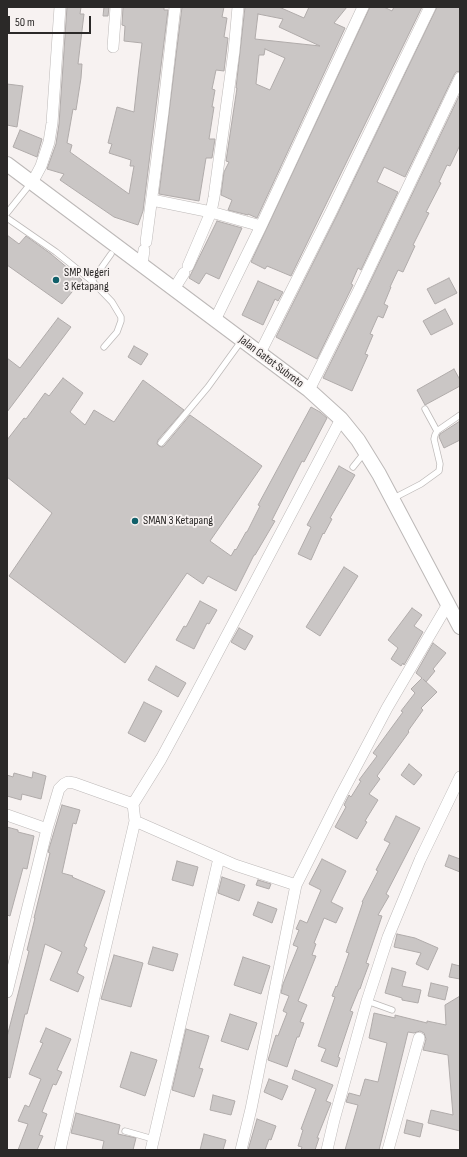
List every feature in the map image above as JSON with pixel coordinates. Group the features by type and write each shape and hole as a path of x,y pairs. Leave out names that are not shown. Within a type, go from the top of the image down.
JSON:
{"street":[{"path":"30,185 41,166 49,142 52,123 60,7"},
{"path":"113,47 116,7"},
{"path":"142,265 152,200 175,7"},
{"path":"174,289 186,270 211,212 219,170 238,7"},
{"path":"215,320 261,226 363,7"},
{"path":"260,353 331,212 430,7"},
{"path":"309,390 362,285 460,78"},
{"name":"Jalan Gatot Subroto","path":"7,164 30,185 114,249 142,265 309,390 341,419 350,429 365,452 460,627"},
{"path":"152,200 211,212 261,226"},
{"path":"60,1150 135,821 133,804 161,759 341,419"},
{"path":"241,1150 252,1109 296,885 380,722 448,604"},
{"path":"327,1150 367,1002 388,937 420,860 460,777"},
{"path":"7,992 47,829 60,789 68,782 83,785 133,804"},
{"path":"7,815 47,829"},
{"path":"135,821 249,870 296,885"},
{"path":"150,1150 219,858"},
{"path":"388,1150 419,1038"}],"lane":[{"path":"7,213 30,185"},
{"path":"7,218 56,252 92,282 112,302 121,316 120,327 104,347"},
{"path":"92,282 114,249"},
{"path":"161,443 208,387 242,340"},
{"path":"425,409 437,431"},
{"path":"392,500 421,484 439,471 440,464 434,440 437,431 460,415"},
{"path":"353,467 365,452"},
{"path":"367,1002 392,1010"},
{"path":"125,1131 153,1139"}],"building":[{"path":"67,7 81,7 80,14 84,14 78,64 82,64 81,78 76,110 73,109 67,143 72,145 70,152 129,194 134,166 130,166 131,160 109,153 112,144 108,143 117,107 134,112 142,43 124,41 125,26 122,25 123,7 164,7 164,10 168,10 143,211 138,225 114,217 60,180 64,174 47,169 56,144 59,124"},
{"path":"104,7 109,7 108,16 103,16"},
{"path":"182,7 224,7 222,17 227,18 224,37 228,38 224,71 216,70 212,89 215,90 212,107 214,107 209,139 215,139 212,158 206,158 199,201 159,194"},
{"path":"245,7 279,7 304,18 309,7 347,7 334,23 345,28 257,218 248,214 228,210 232,200 221,195 224,172 229,162 226,161","holes":["258,14 283,19 279,27 320,46 255,39","265,49 285,58 270,90 256,84 259,55 264,55"]},
{"path":"370,7 384,7 392,11 394,7 422,7 291,276 267,266 265,269 251,262"},
{"path":"437,7 460,7 460,71 456,72 454,75 405,177 384,167 377,182 398,192 361,270 358,268 351,284 353,285 317,359 276,337 337,215"},
{"path":"7,84 23,86 17,127 7,125"},
{"path":"460,94 460,145 450,166 447,165 439,182 441,183 426,212 429,213 413,245 415,246 403,272 398,270 390,287 384,304 388,306 383,318 378,316 370,334 373,335 365,354 368,355 352,391 323,378"},
{"path":"20,130 42,139 37,157 13,147"},
{"path":"217,221 242,228 219,279 206,273 199,284 189,278"},
{"path":"7,235 19,244 26,236 51,254 82,280 62,304 7,265"},
{"path":"449,278 457,293 435,304 427,289"},
{"path":"258,281 283,292 278,301 275,299 263,325 242,315"},
{"path":"445,309 453,324 431,335 423,321"},
{"path":"58,318 71,327 7,412 7,358 20,368"},
{"path":"134,346 148,354 141,365 128,357"},
{"path":"454,369 460,380 460,386 425,405 417,390"},
{"name":"SMAN 3 Ketapang","path":"63,378 83,393 70,412 85,425 94,410 114,422 143,380 184,410 158,440 157,444 159,446 164,446 190,415 262,466 210,541 231,556 247,532 260,506 258,505 311,407 327,418 304,462 302,461 272,520 275,521 254,555 236,591 208,576 203,584 187,573 125,663 9,576 52,513 7,477 7,440 24,418 26,419 45,393 49,396"},
{"path":"460,421 460,440 444,448 439,437 440,434"},
{"path":"339,466 355,475 330,518 332,519 324,534 323,533 311,560 298,554 311,527 307,525"},
{"path":"344,567 358,576 320,636 306,627"},
{"path":"200,601 217,610 209,624 207,623 194,649 176,640 184,626 186,627"},
{"path":"412,608 422,615 414,626 423,632 404,665 403,663 401,666 391,659 398,648 388,640"},
{"path":"239,628 253,636 245,650 231,642"},
{"path":"433,643 446,653 433,669 435,671 426,682 437,692 421,708 423,710 408,731 409,732 377,776 380,779 369,794 378,800 365,821 367,822 357,839 335,827 346,807 344,805 349,795 351,797 361,781 359,780 377,756 373,753 415,693 411,689 422,678 416,673"},
{"path":"156,666 186,683 178,697 148,680"},
{"path":"144,702 162,711 145,742 128,733"},
{"path":"409,764 422,775 414,785 401,775"},
{"path":"33,772 46,776 41,799 22,794 21,800 7,796 7,775 13,777 14,773 32,778"},
{"path":"62,805 80,810 76,824 73,823 62,873 73,876 72,877 105,891 84,946 87,948 77,973 84,977 78,992 50,980 62,952 45,944 27,1014 25,1014 10,1078 7,1077 7,1037 29,951 27,950 50,853 48,852"},
{"path":"396,816 420,828 386,894 389,896 378,915 382,916 366,963 369,964 350,1011 353,1012 338,1057 340,1058 337,1067 321,1061 326,1049 318,1046 335,997 332,996 336,986 337,987 349,953 346,952 362,902 390,843 384,840"},
{"path":"7,827 18,830 18,832 34,836 27,869 23,868 10,916 7,915"},
{"path":"449,855 460,859 460,872 445,866"},
{"path":"322,859 346,871 331,902 343,908 336,923 324,918 314,943 316,944 312,955 316,956 298,1001 307,1005 300,1022 304,1023 299,1037 297,1037 287,1067 268,1060 276,1035 278,1036 287,1013 283,1011 289,996 281,993 283,984 298,947 293,945 299,930 296,929 300,920 307,923 321,890 309,884"},
{"path":"177,861 198,867 193,886 172,880"},
{"path":"222,877 245,885 239,901 218,893"},
{"path":"258,880 271,884 269,889 256,885"},
{"path":"258,902 277,909 272,923 253,915"},
{"path":"397,934 415,938 438,948 428,970 416,964 421,953 394,947"},
{"path":"153,947 178,954 173,971 148,964"},
{"path":"114,955 143,963 131,1007 101,999"},
{"path":"243,957 270,966 261,994 234,985"},
{"path":"452,964 460,966 460,979 449,977"},
{"path":"392,968 406,972 402,986 421,990 418,1003 402,1000 402,998 385,993"},
{"path":"431,983 448,987 445,1000 428,996"},
{"path":"460,996 460,1131 428,1123 431,1110 453,1115 448,1055 423,1050 426,1039 424,1033 420,1031 414,1033 408,1032 379,1150 345,1150 358,1105 346,1102 349,1093 360,1096 365,1079 378,1082 387,1043 369,1038 374,1013 395,1018 395,1015 427,1023 427,1021 446,1025 445,1005"},
{"path":"230,1014 257,1023 248,1050 221,1041"},
{"path":"46,1028 71,1039 57,1070 62,1072 56,1085 53,1084 42,1112 47,1114 39,1135 43,1136 37,1150 18,1150 28,1124 18,1121 25,1105 29,1107 41,1079 29,1074 43,1043 40,1042"},
{"path":"186,1029 209,1036 199,1068 203,1069 194,1097 172,1090"},
{"path":"131,1052 157,1060 145,1096 120,1087"},
{"path":"295,1070 333,1085 326,1101 331,1103 317,1138 319,1138 315,1150 301,1150 302,1147 298,1146 303,1130 301,1129 316,1089 292,1079"},
{"path":"269,1079 288,1086 282,1100 264,1092"},
{"path":"213,1095 235,1101 231,1115 210,1110"},
{"path":"76,1113 120,1125 118,1134 136,1138 133,1150 102,1150 104,1141 71,1133"},
{"path":"257,1119 276,1126 271,1140 269,1139 265,1150 248,1150"},
{"path":"407,1120 423,1124 420,1137 404,1133"},
{"path":"204,1134 226,1140 223,1150 200,1150"}],"place":[{"name":"SMP Negeri 3 Ketapang","path":"56,280"},
{"name":"SMAN 3 Ketapang","path":"135,521"}]}
